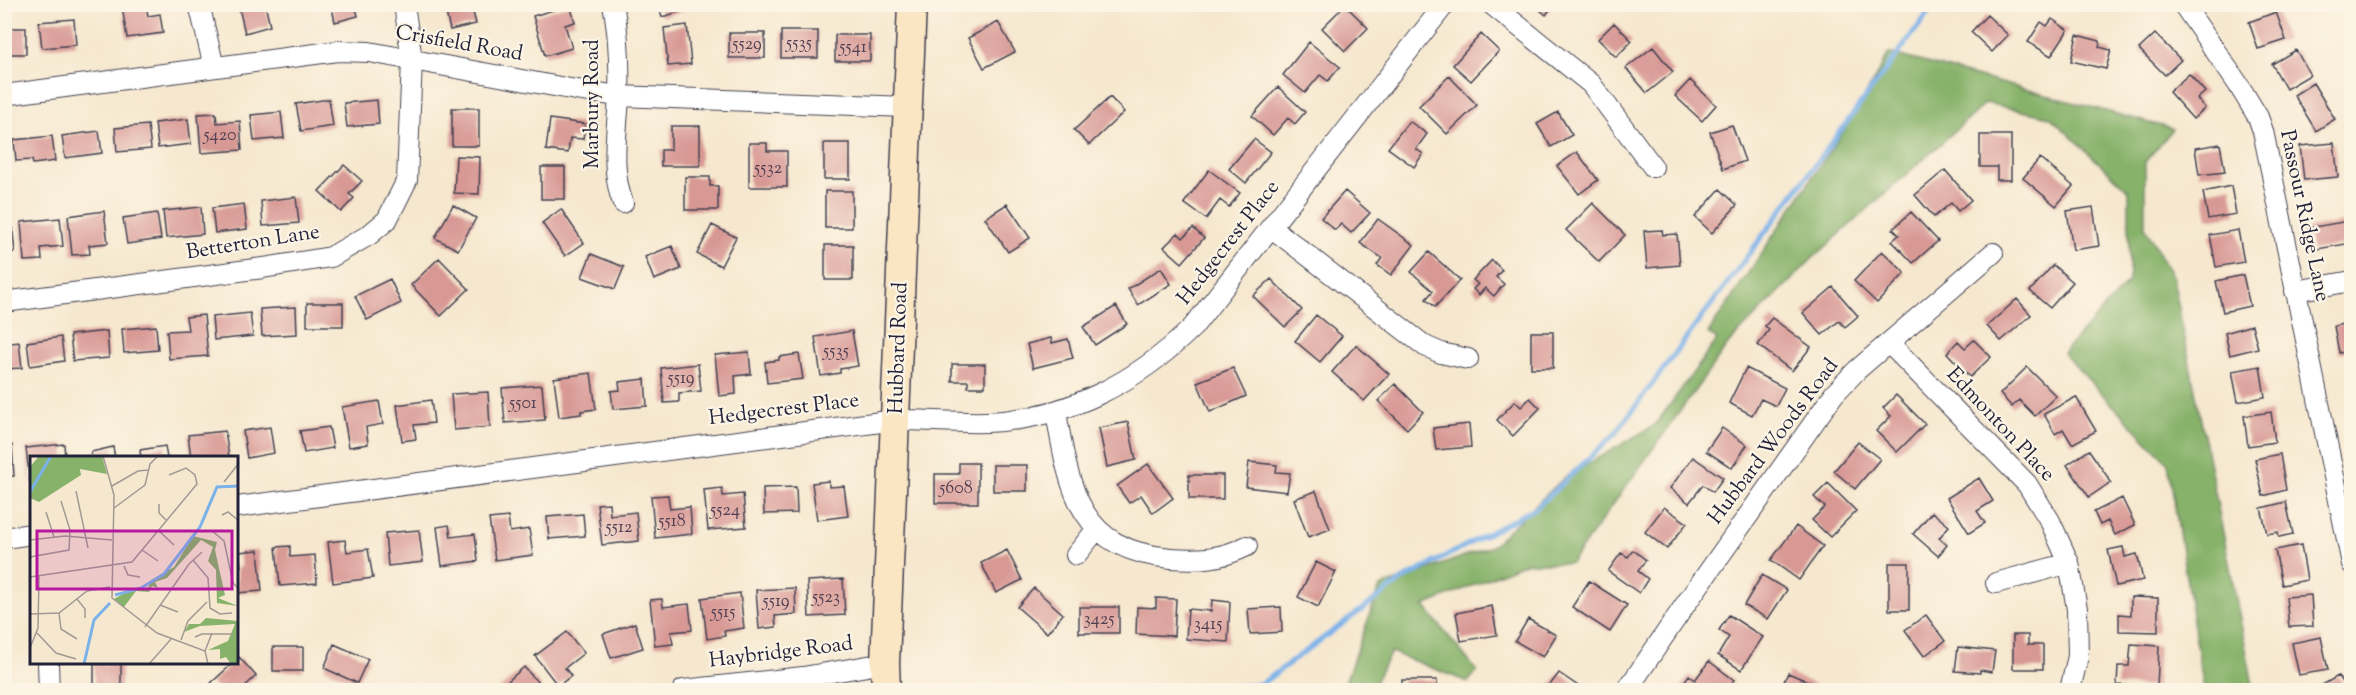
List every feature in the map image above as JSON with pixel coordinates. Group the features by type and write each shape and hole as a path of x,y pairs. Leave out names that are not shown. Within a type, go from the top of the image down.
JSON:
{"main road":[{"name":"Hubbard Road","path":"886,677 912,4"}],"street":[{"path":"199,4 214,67"},
{"name":"Betterton Lane","path":"4,302 331,257 369,235 387,220 407,180 412,60 404,4"},
{"name":"Marbury Road","path":"613,4 618,33 619,96 615,156 618,191 623,203"},
{"name":"Hedgecrest Place","path":"238,507 896,420 987,422 1020,419 1056,412 1101,394 1146,368 1174,346 1193,327 1445,4"},
{"path":"1491,4 1591,84 1653,166"},
{"name":"Passour Ridge Lane","path":"2182,4 2238,84 2258,117 2345,508 2352,564"},
{"name":"Crisfield Road","path":"4,95 338,51 369,52 619,96 907,107"},
{"path":"1272,228 1425,346 1468,360"},
{"name":"Hubbard Woods Road","path":"1632,689 1685,605 1834,394 1857,370 1993,253"},
{"path":"2295,291 2352,281"},
{"name":"Edmonton Place","path":"1889,343 2027,484 2050,522 2069,563 2077,609 2078,656 2070,690"},
{"path":"1056,412 1071,485 1086,516 1096,530 1113,541 1145,554 1165,557 1208,559 1223,556 1247,546"},
{"path":"1076,555 1096,530"},
{"path":"4,538 30,534"},
{"path":"1996,583 2069,563"},
{"path":"48,665 49,690"},
{"name":"Haybridge Road","path":"684,690 803,676 886,677"}],"green space":[{"path":"1889,53 2173,129 2145,162 2145,227 2173,278 2254,690 2204,690 2168,463 2063,353 2129,281 2129,191 2050,117 1986,103 1812,259 1729,343 1571,563 1525,563 1424,606 1477,671 1468,682 1391,652 1371,690 1323,690 1343,688 1380,587 1492,546 1565,477 1655,425 1717,340 1708,333 1856,112"}],"building":[{"path":"146,4 148,16 160,14 163,33 127,38 122,6"},
{"path":"238,4 265,4 270,26 245,33"},
{"path":"331,4 355,4 358,16 335,22"},
{"path":"444,4 471,4 476,24 450,30"},
{"path":"658,4 685,4 686,10 662,17"},
{"path":"1533,4 1554,4 1546,15"},
{"path":"570,5 575,22 565,25 572,48 545,56 533,16"},
{"path":"1345,5 1368,28 1345,51 1322,28"},
{"path":"2276,12 2286,40 2258,49 2249,22"},
{"path":"1987,15 2008,35 1992,52 1971,32"},
{"path":"74,19 76,45 42,48 39,22"},
{"path":"2052,19 2068,30 2051,56 2028,42 2041,22 2047,26"},
{"path":"998,22 1015,52 984,68 968,38"},
{"path":"1614,23 1632,41 1616,57 1598,39"},
{"path":"687,25 691,64 668,66 664,28"},
{"path":"4,28 26,28 26,54 4,54"},
{"path":"781,31 818,31 818,58 781,58"},
{"path":"729,33 765,33 765,58 729,58"},
{"path":"1481,34 1499,51 1471,81 1453,65"},
{"path":"2155,34 2181,60 2165,75 2139,49"},
{"path":"835,35 870,35 870,61 835,61"},
{"path":"2077,35 2100,41 2099,47 2111,50 2106,69 2071,61"},
{"path":"1309,42 1340,67 1328,81 1320,75 1305,93 1283,75"},
{"path":"1653,47 1673,72 1647,93 1626,68"},
{"path":"2296,50 2310,75 2286,89 2272,64"},
{"path":"2189,74 2205,92 2197,99 2205,108 2193,119 2169,92"},
{"path":"1449,76 1477,105 1447,134 1419,106"},
{"path":"1690,80 1716,105 1702,121 1675,96"},
{"path":"2313,83 2335,119 2316,131 2294,95"},
{"path":"1278,87 1305,112 1295,124 1288,118 1273,135 1252,116"},
{"path":"1110,97 1124,112 1089,145 1074,130"},
{"path":"329,99 333,126 301,131 296,104"},
{"path":"377,100 379,124 347,127 344,103"},
{"path":"452,108 479,108 479,146 452,146"},
{"path":"281,112 284,138 254,141 251,115"},
{"path":"1558,112 1572,135 1551,147 1537,124"},
{"path":"216,113 217,123 240,121 242,150 201,153 198,114"},
{"path":"188,119 191,144 158,148 155,123"},
{"path":"550,119 585,124 583,139 570,138 568,153 546,150"},
{"path":"1409,121 1427,134 1416,149 1423,154 1414,167 1388,148"},
{"path":"148,125 151,149 117,152 115,128"},
{"path":"1732,125 1745,161 1723,169 1710,132"},
{"path":"671,126 700,126 700,166 661,166 661,150 671,150"},
{"path":"99,131 102,153 65,158 62,136"},
{"path":"1980,135 2011,135 2011,180 1997,180 1997,167 1980,167"},
{"path":"52,136 55,161 33,164 32,160 16,161 14,140"},
{"path":"1254,139 1271,152 1246,183 1229,169"},
{"path":"749,143 767,143 767,151 787,151 787,187 749,187"},
{"path":"824,143 850,143 850,179 824,179"},
{"path":"2334,143 2338,177 2304,180 2300,146"},
{"path":"2220,144 2225,172 2199,175 2195,148"},
{"path":"1577,152 1598,180 1579,194 1557,166"},
{"path":"456,156 480,157 479,194 454,193"},
{"path":"2040,158 2073,186 2056,206 2023,178"},
{"path":"344,165 362,181 349,194 354,198 341,212 319,191"},
{"path":"541,167 565,167 565,199 541,199"},
{"path":"1209,170 1240,193 1229,207 1220,200 1206,219 1184,203"},
{"path":"1945,170 1971,200 1958,211 1951,203 1934,217 1915,195"},
{"path":"685,177 710,177 710,186 718,186 718,210 685,210"},
{"path":"2231,186 2236,214 2208,219 2203,192"},
{"path":"1720,189 1737,205 1712,233 1695,217"},
{"path":"825,191 852,191 852,228 825,228"},
{"path":"1345,191 1370,213 1351,233 1341,224 1335,230 1321,218"},
{"path":"296,197 299,223 263,226 261,201"},
{"path":"1593,203 1625,235 1599,262 1566,230"},
{"path":"244,204 247,229 215,233 212,208"},
{"path":"1007,204 1030,238 1008,252 985,218"},
{"path":"453,205 476,218 458,250 435,238"},
{"path":"201,207 203,234 166,238 163,211"},
{"path":"2093,207 2099,246 2073,250 2067,211"},
{"path":"561,209 584,243 565,256 542,223"},
{"path":"104,211 108,243 89,245 90,254 72,255 68,216"},
{"path":"1911,212 1938,241 1913,263 1892,241 1899,235 1893,229"},
{"path":"157,213 161,239 127,244 123,218"},
{"path":"60,218 63,246 41,248 42,260 24,261 21,222"},
{"path":"1378,219 1414,245 1391,275 1377,265 1382,258 1360,243"},
{"path":"2348,221 2352,243 2312,250 2308,228"},
{"path":"12,224 15,252 4,253 4,225"},
{"path":"712,225 736,237 721,266 697,254"},
{"path":"1193,228 1204,238 1182,263 1164,247 1178,233 1183,238"},
{"path":"1662,230 1663,235 1677,234 1680,265 1647,268 1644,231"},
{"path":"2238,230 2244,262 2216,267 2210,235"},
{"path":"825,245 853,245 853,280 825,280"},
{"path":"672,246 681,269 654,280 645,257"},
{"path":"1882,251 1905,273 1877,303 1854,281"},
{"path":"1429,252 1460,280 1435,307 1426,299 1433,291 1411,272"},
{"path":"591,254 624,267 615,289 582,277"},
{"path":"439,258 469,289 441,316 411,285"},
{"path":"1492,260 1502,270 1496,277 1504,284 1494,296 1485,288 1479,295 1473,289 1478,284 1473,280"},
{"path":"2053,265 2073,282 2050,308 2030,291"},
{"path":"1161,268 1171,284 1138,305 1128,289"},
{"path":"2243,275 2250,306 2223,312 2216,281"},
{"path":"390,279 401,303 367,320 355,296"},
{"path":"1271,279 1302,310 1285,327 1253,296"},
{"path":"1833,287 1858,316 1845,327 1839,321 1822,335 1803,313"},
{"path":"2017,299 2031,315 2001,341 1987,326"},
{"path":"307,303 343,303 343,326 307,326"},
{"path":"1116,306 1127,324 1095,345 1083,327"},
{"path":"296,307 297,334 262,336 260,309"},
{"path":"250,313 253,336 214,340 212,317"},
{"path":"204,315 208,356 169,359 167,331 188,330 186,317"},
{"path":"1316,315 1342,336 1320,362 1295,341"},
{"path":"1772,318 1811,347 1792,371 1758,345 1769,330 1765,326"},
{"path":"2352,322 2352,351 2339,353 2334,326"},
{"path":"2252,325 2258,348 2230,355 2225,333"},
{"path":"156,326 158,350 124,353 122,329"},
{"path":"107,331 109,358 73,361 70,335"},
{"path":"852,331 858,366 840,369 840,373 821,376 815,337"},
{"path":"1531,332 1553,332 1553,368 1531,368"},
{"path":"61,337 64,361 30,366 27,342"},
{"path":"1051,338 1052,343 1068,339 1073,358 1033,368 1027,344"},
{"path":"1974,340 1991,357 1970,377 1947,353 1958,341 1965,348"},
{"path":"19,342 22,368 4,369 4,344"},
{"path":"1356,345 1389,374 1364,401 1332,372"},
{"path":"749,352 751,374 735,376 736,394 719,396 715,355"},
{"path":"799,354 803,379 767,383 765,362"},
{"path":"698,364 701,391 679,393 679,402 664,403 661,368"},
{"path":"952,364 985,364 985,387 968,387 968,381 952,381"},
{"path":"2260,366 2265,397 2238,402 2232,371"},
{"path":"2027,367 2056,396 2035,416 2019,400 2012,407 2000,394"},
{"path":"1233,368 1246,396 1210,412 1197,382"},
{"path":"1746,368 1785,388 1776,406 1761,399 1752,415 1729,403"},
{"path":"591,373 596,409 559,417 554,378"},
{"path":"645,379 647,406 613,409 611,391 620,390 619,382"},
{"path":"1395,384 1423,412 1407,429 1378,401"},
{"path":"542,385 545,420 505,423 502,388"},
{"path":"488,392 490,427 454,430 451,394"},
{"path":"1896,395 1925,424 1897,452 1876,431 1891,416 1883,408"},
{"path":"2076,397 2096,431 2072,444 2063,429 2055,434 2044,414"},
{"path":"1530,398 1540,408 1513,436 1497,420 1515,401 1521,407"},
{"path":"431,400 434,423 414,425 416,439 402,441 397,405"},
{"path":"379,401 383,424 366,427 368,444 349,447 342,407"},
{"path":"2271,412 2275,442 2248,446 2244,416"},
{"path":"1128,422 1136,460 1107,467 1099,428"},
{"path":"1469,424 1471,447 1436,450 1433,428"},
{"path":"270,427 274,453 247,458 243,431"},
{"path":"329,427 333,448 304,453 300,431"},
{"path":"1722,428 1747,445 1732,468 1706,451"},
{"path":"225,431 229,456 191,456 188,435"},
{"path":"1858,442 1880,459 1855,489 1834,471"},
{"path":"64,444 65,456 30,456 30,483 26,448"},
{"path":"12,445 14,476 4,477 4,446"},
{"path":"165,446 167,456 141,456 140,450"},
{"path":"113,447 115,456 92,456 91,452"},
{"path":"2089,450 2111,482 2089,497 2067,465"},
{"path":"2280,454 2286,490 2263,496 2255,459"},
{"path":"1693,457 1723,478 1713,492 1703,485 1689,503 1670,488"},
{"path":"1249,462 1277,465 1276,472 1290,473 1287,492 1246,487"},
{"path":"959,463 978,463 978,503 935,503 935,474 959,474"},
{"path":"1148,464 1173,498 1153,513 1141,495 1129,503 1117,486"},
{"path":"993,465 1027,465 1027,491 993,491"},
{"path":"1189,475 1223,475 1223,499 1189,499"},
{"path":"1979,478 1993,501 1977,511 1985,523 1969,533 1947,498"},
{"path":"829,481 829,487 844,486 848,516 817,520 812,483"},
{"path":"1828,483 1856,511 1830,537 1812,520 1825,507 1814,497"},
{"path":"796,487 797,513 764,514 763,488"},
{"path":"722,488 723,496 743,494 746,527 708,530 704,490"},
{"path":"1316,491 1330,529 1308,537 1294,499"},
{"path":"668,495 670,509 690,507 692,534 655,538 651,496"},
{"path":"2122,498 2135,525 2115,535 2108,521 2100,525 2094,512"},
{"path":"2286,502 2293,534 2279,537 2278,532 2267,534 2261,508"},
{"path":"609,503 610,515 636,512 639,541 602,545 597,504"},
{"path":"1664,507 1687,523 1667,549 1645,532"},
{"path":"1932,512 1949,526 1939,538 1947,545 1938,556 1913,534"},
{"path":"583,514 585,536 549,539 547,517"},
{"path":"508,517 510,532 529,529 533,555 495,560 489,519"},
{"path":"449,525 451,537 475,534 478,561 442,566 437,527"},
{"path":"1796,526 1823,546 1799,580 1771,560"},
{"path":"419,530 423,562 388,566 385,533"},
{"path":"345,540 347,552 368,549 373,578 333,583 328,542"},
{"path":"2301,545 2307,580 2282,585 2275,550"},
{"path":"290,546 290,557 315,555 317,583 280,586 276,547"},
{"path":"2123,547 2125,557 2137,554 2143,580 2116,586 2108,550"},
{"path":"258,550 262,591 238,593 238,568 241,567 239,552"},
{"path":"1007,550 1022,580 996,593 981,563"},
{"path":"1633,550 1646,560 1638,571 1648,579 1639,593 1608,571 1621,553 1628,557"},
{"path":"1316,562 1336,572 1318,607 1298,597"},
{"path":"1889,563 1909,563 1909,610 1889,610"},
{"path":"1762,575 1787,590 1768,619 1744,605"},
{"path":"843,579 845,615 809,617 807,581"},
{"path":"1589,581 1627,605 1610,632 1572,607"},
{"path":"795,588 796,614 775,616 776,627 759,629 756,590"},
{"path":"1034,588 1063,614 1047,633 1017,607"},
{"path":"740,593 744,628 724,631 725,636 707,639 702,598"},
{"path":"2311,595 2313,626 2289,627 2286,597"},
{"path":"2131,597 2158,598 2158,632 2119,631 2119,614 2131,615"},
{"path":"1156,598 1176,599 1174,636 1136,634 1137,607 1156,608"},
{"path":"662,599 663,607 689,604 692,630 671,632 673,644 655,646 650,600"},
{"path":"1212,600 1230,602 1228,642 1186,639 1188,609 1211,611"},
{"path":"1492,606 1497,635 1461,641 1456,613"},
{"path":"1079,607 1119,607 1119,633 1079,633"},
{"path":"1281,607 1282,632 1250,634 1248,609"},
{"path":"1729,615 1763,637 1741,670 1718,655 1729,637 1719,630"},
{"path":"1926,615 1945,641 1924,656 1905,630"},
{"path":"1528,619 1556,635 1543,657 1515,641"},
{"path":"635,623 643,648 611,658 603,634"},
{"path":"567,632 584,653 565,668 571,676 558,686 535,656"},
{"path":"2013,635 2028,635 2028,645 2043,645 2043,669 2013,669"},
{"path":"2321,637 2328,670 2299,675 2292,643"},
{"path":"334,644 368,659 357,683 324,668"},
{"path":"2131,644 2159,646 2157,687 2117,685 2118,666 2129,666"},
{"path":"273,647 303,647 303,671 273,671"},
{"path":"1958,647 1995,651 1992,672 1955,671"},
{"path":"239,657 256,676 241,690 218,690 211,683 231,665 238,665"},
{"path":"1709,661 1734,680 1726,690 1678,690 1689,675 1695,680"},
{"path":"94,665 121,665 121,690 94,690"},
{"path":"524,667 542,687 538,690 498,690"},
{"path":"1559,673 1584,690 1546,690"},
{"path":"1788,673 1814,684 1811,690 1780,690"},
{"path":"2338,676 2347,690 2318,690 2317,688"},
{"path":"1402,680 1437,680 1437,690 1402,690"}],"waterway":[{"path":"1203,690 1261,684 1402,580 1537,507 1615,434 1935,4"}]}
